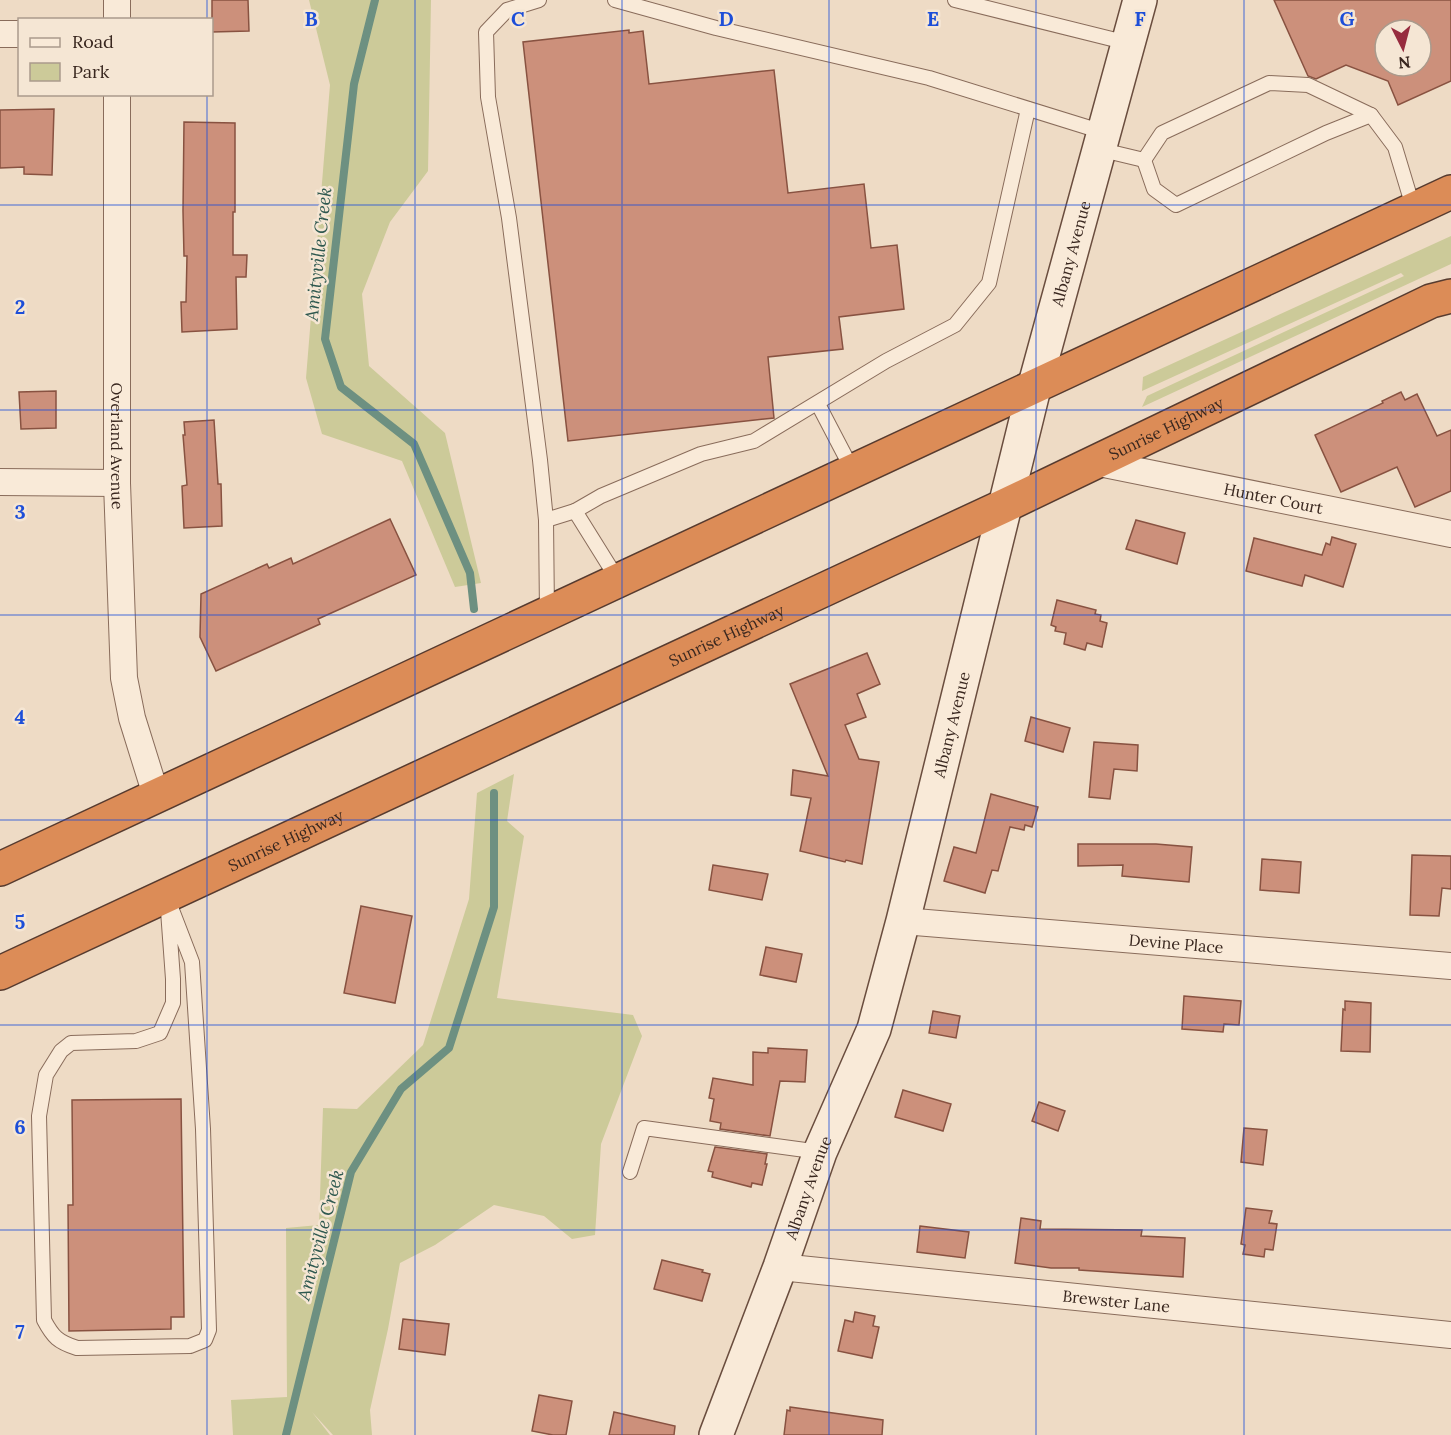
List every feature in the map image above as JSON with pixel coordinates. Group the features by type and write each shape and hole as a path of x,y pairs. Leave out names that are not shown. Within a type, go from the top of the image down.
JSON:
{"highway":[{"path":"0,869 1451,192"},
{"name":"Sunrise Highway","path":"0,973 1006,505 1431,302 1451,296"}],"street":[{"path":"117,0 117,18"},
{"name":"Albany Avenue","path":"716,1435 780,1267 820,1152 874,1029 903,921 1034,388 1140,0"},
{"path":"0,34 18,34"},
{"name":"Overland Avenue","path":"117,96 117,483 124,678 132,718 156,795"},
{"name":"Hunter Court","path":"1094,462 1451,534"},
{"path":"0,483 117,483"},
{"name":"Devine Place","path":"903,921 1451,966"},
{"name":"Brewster Lane","path":"780,1267 1451,1335"}],"lane":[{"path":"539,0 507,10 486,33 488,97 509,218 527,349 546,519 548,613"},
{"path":"615,0 716,28 929,78 1028,109 1144,160 1154,189 1176,205 1326,133 1371,115"},
{"path":"955,0 1128,43"},
{"path":"1144,160 1162,134 1269,83 1308,85 1371,115 1395,147 1414,210"},
{"path":"546,519 575,511 601,496 701,454 754,441 886,361 956,326 989,283 1028,109"},
{"path":"818,404 854,471"},
{"path":"575,511 618,580"},
{"path":"167,897 192,962 203,1129 209,1330 205,1340 190,1346 77,1348 62,1344 51,1334 44,1320 39,1116 46,1075 61,1051 71,1043 136,1041 160,1033 173,1003 167,897"},
{"path":"630,1172 644,1128 820,1152"}],"green space":[{"path":"309,0 431,0 428,171 390,222 362,294 369,366 445,433 481,583 455,587 402,461 322,434 306,378 330,85"},
{"path":"1451,236 1451,264 1142,407 1147,396 1404,276 1401,273 1142,391 1143,377"},
{"path":"514,774 507,821 524,836 497,998 633,1015 642,1036 601,1144 595,1235 572,1239 544,1216 494,1205 435,1245 400,1263 370,1410 372,1435 333,1435 312,1412 330,1435 233,1435 231,1400 287,1397 286,1228 319,1225 323,1108 357,1109 423,1045 469,899 477,793"}],"building":[{"path":"212,0 248,0 249,31 213,32"},
{"path":"1274,0 1451,0 1451,81 1398,105 1388,81 1380,78 1433,78 1433,18 1373,18 1373,75 1346,65 1316,79 1308,76"},
{"path":"629,30 629,33 643,31 649,84 774,70 788,193 864,184 871,248 897,245 904,309 839,317 843,349 768,357 774,418 568,441 523,42"},
{"path":"54,109 52,175 24,174 24,167 0,168 0,110"},
{"path":"184,122 235,123 233,255 247,255 246,277 236,277 237,329 182,332 181,302 186,302 187,256 184,256"},
{"path":"56,391 56,428 21,429 19,392"},
{"path":"1401,392 1405,400 1417,394 1437,436 1451,430 1451,491 1415,507 1397,467 1341,492 1315,435"},
{"path":"214,420 218,484 221,484 222,526 184,528 182,486 187,485 184,422"},
{"path":"390,519 416,575 318,619 320,624 216,671 200,637 201,594 267,564 269,568 291,558 293,564"},
{"path":"1136,520 1185,533 1177,564 1126,549"},
{"path":"1332,537 1356,544 1343,587 1305,575 1302,586 1246,571 1254,538 1322,555 1326,543 1330,545"},
{"path":"1057,600 1096,610 1095,614 1101,615 1100,621 1107,623 1102,647 1087,643 1085,650 1064,644 1066,633 1055,631 1056,627 1051,625"},
{"path":"867,653 880,684 857,694 866,717 845,725 859,759 879,762 862,864 800,851 811,798 791,795 793,770 828,776 790,684"},
{"path":"1031,717 1070,728 1063,752 1025,741"},
{"path":"1094,742 1138,745 1137,771 1114,769 1110,799 1089,797"},
{"path":"991,794 1038,807 1032,827 1025,825 1024,830 1010,827 998,871 992,870 985,893 944,881 954,847 976,853"},
{"path":"1078,844 1156,844 1192,847 1189,882 1122,876 1123,865 1078,866"},
{"path":"1412,855 1451,856 1451,889 1442,888 1439,916 1410,915"},
{"path":"1262,859 1301,862 1299,893 1260,890"},
{"path":"713,865 768,874 762,900 709,890"},
{"path":"361,906 412,916 395,1003 344,993"},
{"path":"766,947 802,954 796,982 760,975"},
{"path":"1184,996 1241,1001 1239,1025 1224,1024 1223,1032 1182,1029"},
{"path":"1345,1001 1371,1003 1370,1052 1341,1051"},
{"path":"933,1011 960,1016 956,1038 929,1033"},
{"path":"768,1048 807,1050 805,1082 780,1081 770,1136 720,1129 721,1123 710,1121 714,1099 709,1098 713,1078 753,1085 753,1052 768,1053"},
{"path":"903,1090 951,1104 943,1131 895,1117"},
{"path":"181,1099 184,1317 171,1317 171,1329 69,1331 68,1205 73,1205 72,1100"},
{"path":"1039,1102 1065,1111 1058,1131 1032,1121"},
{"path":"1244,1128 1267,1130 1263,1165 1241,1162"},
{"path":"715,1147 767,1154 762,1185 752,1183 751,1187 712,1177 713,1172 708,1171"},
{"path":"1246,1208 1272,1211 1269,1223 1277,1224 1273,1250 1265,1249 1264,1257 1243,1254 1245,1245 1241,1244"},
{"path":"1021,1218 1041,1221 1040,1229 1142,1230 1141,1236 1185,1238 1183,1277 1079,1270 1079,1268 1051,1268 1015,1263"},
{"path":"920,1226 969,1232 965,1258 917,1252"},
{"path":"662,1260 703,1270 702,1272 710,1274 702,1301 654,1289"},
{"path":"855,1312 875,1316 873,1326 879,1327 872,1358 838,1351 845,1320 853,1322"},
{"path":"403,1319 449,1324 445,1355 399,1349"},
{"path":"539,1395 572,1401 566,1435 532,1431"},
{"path":"790,1407 883,1420 882,1435 784,1435 787,1410 790,1411"},
{"path":"614,1412 675,1426 674,1435 609,1435"}],"waterway":[{"name":"Amityville Creek","path":"375,0 354,84 325,339 341,387 414,444 470,573 474,609"},
{"name":"Amityville Creek","path":"286,1435 351,1172 401,1089 449,1048 494,907 494,793"}]}
